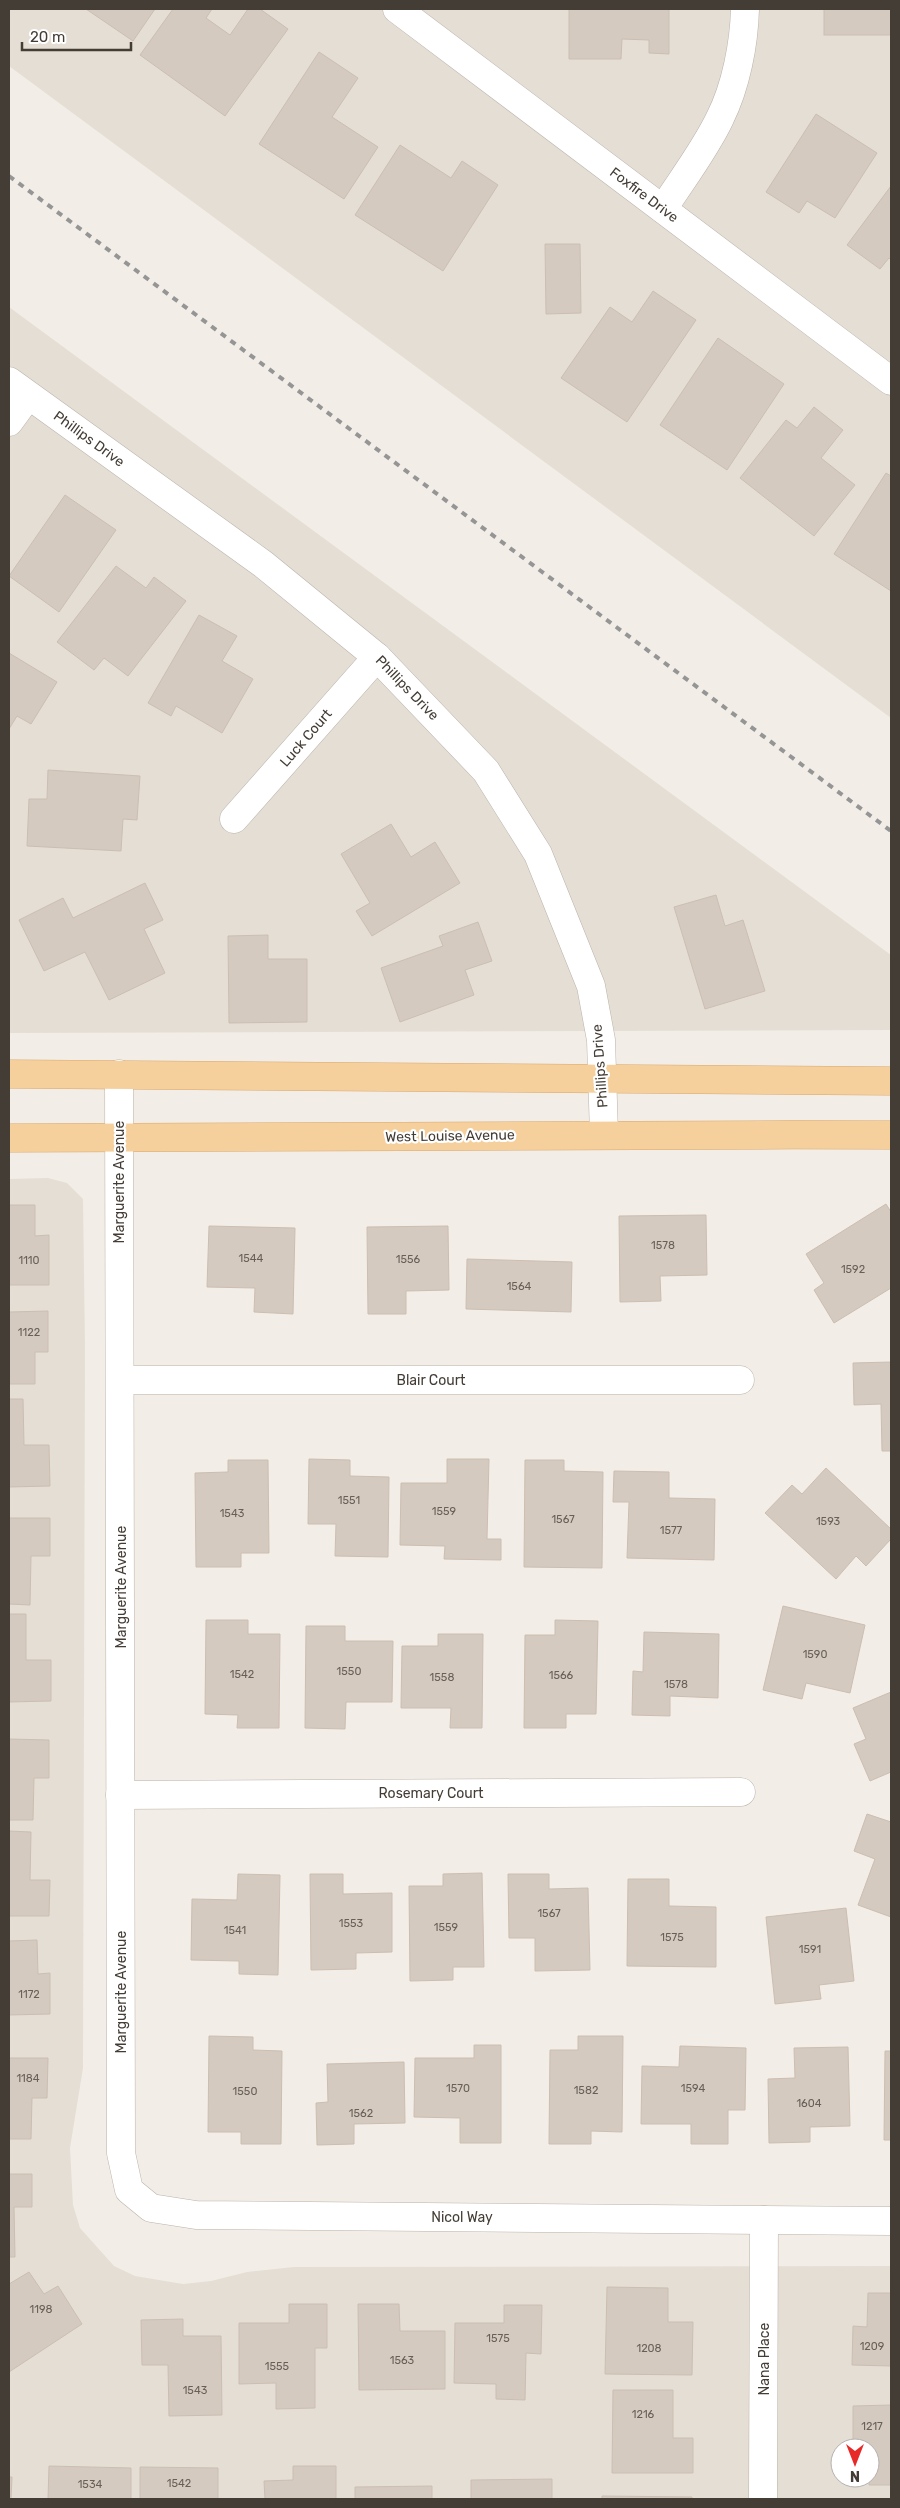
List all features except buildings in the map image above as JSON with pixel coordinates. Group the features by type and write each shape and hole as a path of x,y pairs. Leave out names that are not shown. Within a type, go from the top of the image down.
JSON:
{"main road":[{"path":"9,1074 891,1081"},
{"name":"West Louise Avenue","path":"9,1138 233,1139 604,1134 891,1135"}],"street":[{"name":"Foxfire Drive","path":"397,9 891,381"},
{"path":"663,209 720,118 732,85 745,25 745,9"},
{"path":"9,422 19,388"},
{"name":"Phillips Drive","path":"19,388 262,564 377,657 486,771 538,854 590,986 601,1040 604,1134"},
{"name":"Luck Court","path":"234,819 377,657"},
{"name":"Marguerite Avenue","path":"119,1074 121,2101"},
{"name":"Blair Court","path":"121,1380 740,1380"},
{"name":"Rosemary Court","path":"120,1795 741,1792"},
{"name":"Nicol Way","path":"121,2101 121,2153 129,2190 152,2208 196,2215 891,2221"},
{"name":"Nana Place","path":"763,2499 764,2220"}],"shaded area":[{"path":"9,9 891,9 891,718 9,66"},
{"path":"9,307 891,955 891,1030 9,1033"},
{"path":"48,1178 67,1183 83,1199 85,1347 83,2068 70,2148 73,2205 80,2228 114,2266 135,2276 183,2284 211,2281 247,2272 294,2267 891,2266 891,2499 9,2499 9,1179"}],"railway":[{"path":"9,176 891,831"}]}
